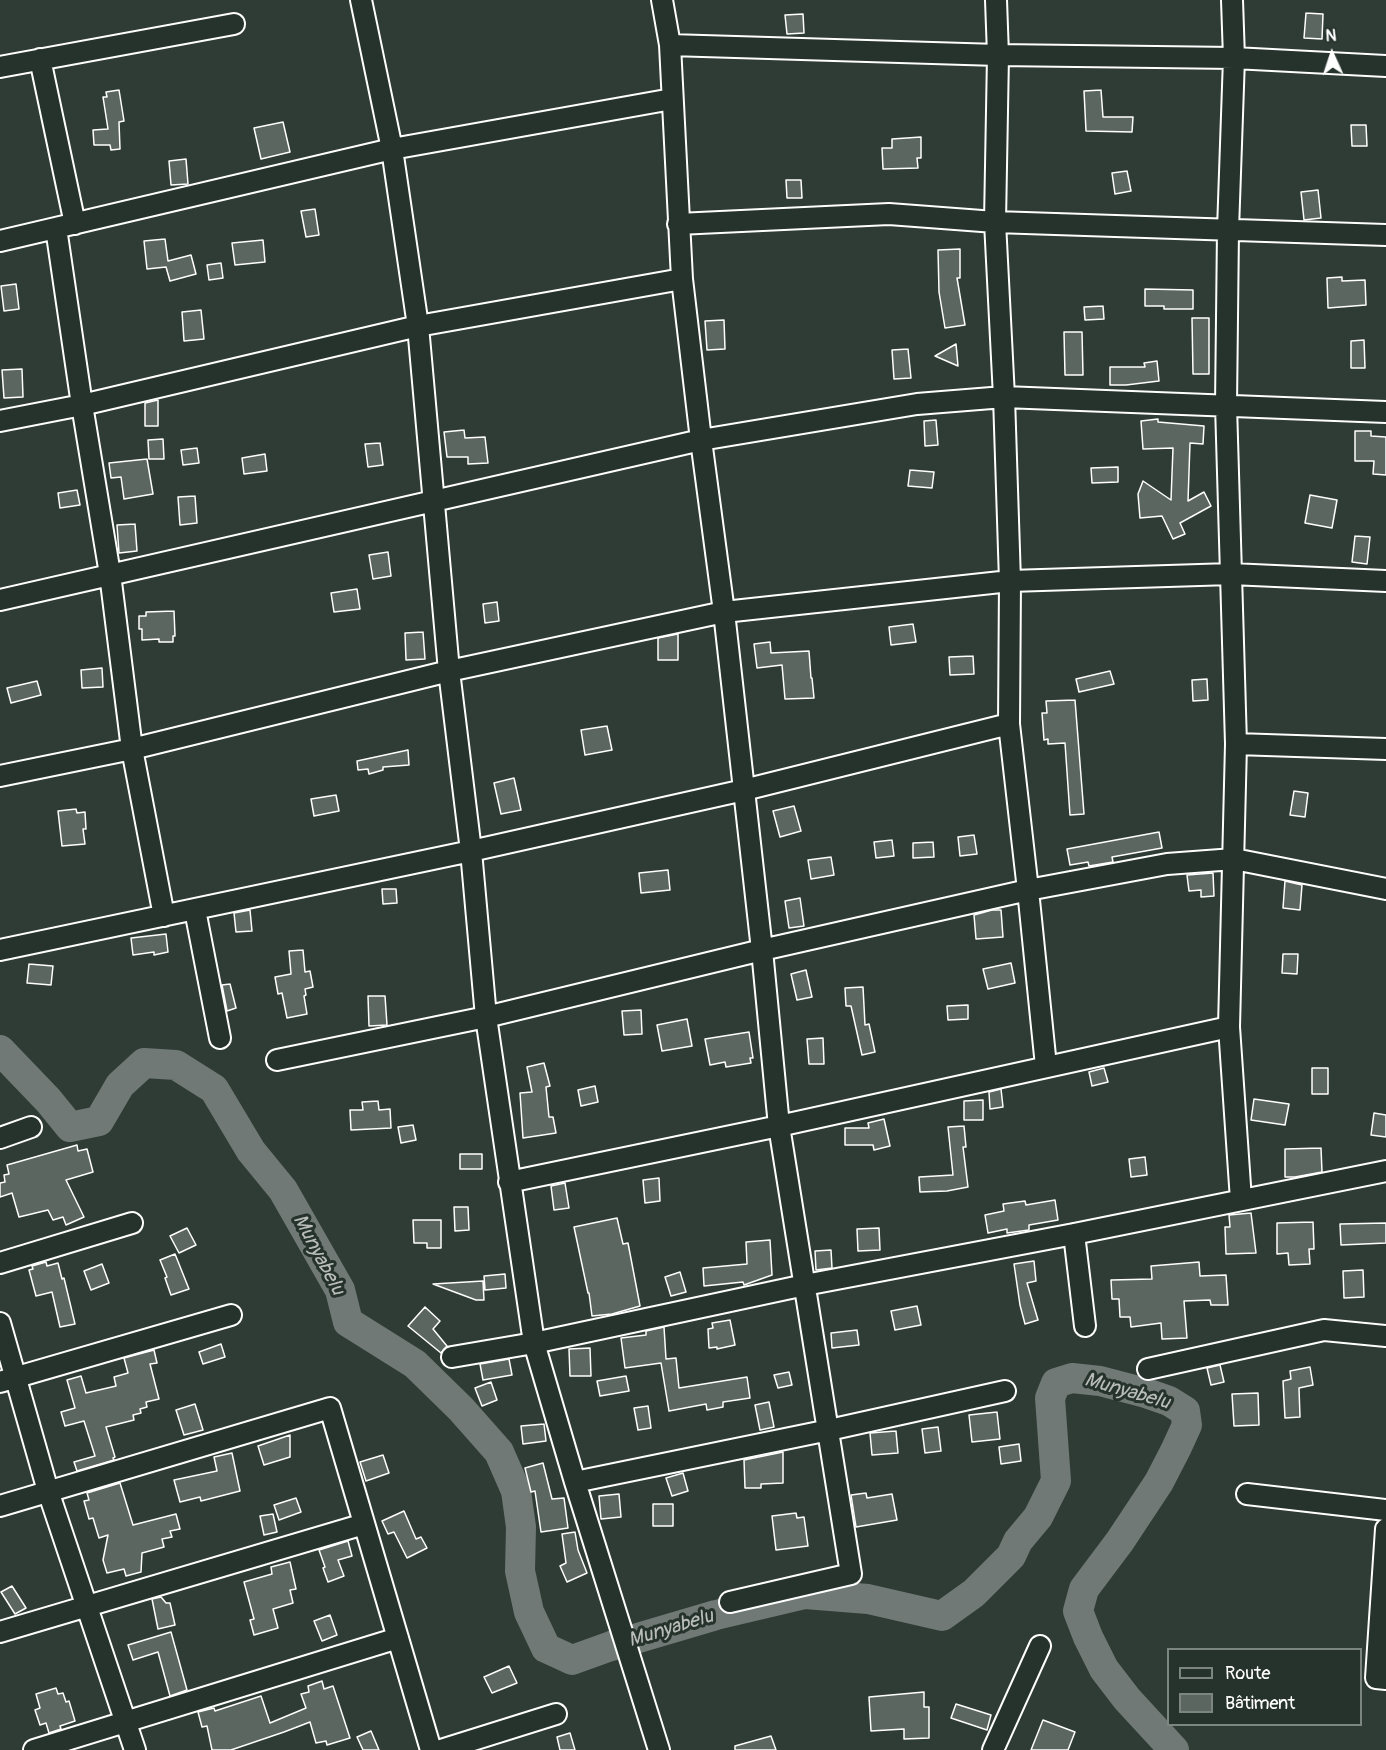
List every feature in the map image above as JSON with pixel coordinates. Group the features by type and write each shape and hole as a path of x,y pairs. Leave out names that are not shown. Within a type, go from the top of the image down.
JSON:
{"street":[{"path":"361,0 392,149 418,326 449,671 471,851 486,1017 534,1342 658,1750"},
{"path":"662,0 670,45 682,279 724,612 762,950 779,1126 851,1574 730,1602"},
{"path":"996,0 998,55 995,222 1010,581 1009,724 1046,1066"},
{"path":"1232,0 1234,58 1228,230 1226,405 1236,744 1229,1027 1241,1200"},
{"path":"0,68 234,24"},
{"path":"670,45 998,55 1234,58 1386,66"},
{"path":"40,59 75,224"},
{"path":"0,241 392,149 672,99"},
{"path":"678,224 889,214 995,222 1386,235"},
{"path":"56,228 110,574 132,750 164,916"},
{"path":"0,421 82,405 418,326 682,279"},
{"path":"0,600 701,440 917,404 1004,397 1386,412"},
{"path":"0,776 132,750 449,671 724,612 1010,581 1231,574 1386,581"},
{"path":"0,950 471,851 744,790 1009,724"},
{"path":"1236,744 1386,750"},
{"path":"277,1060 486,1017 762,950 1028,890 1167,864 1234,859 1386,889"},
{"path":"195,910 220,1038"},
{"path":"509,1182 779,1126 1229,1027"},
{"path":"0,1138 31,1127"},
{"path":"452,1357 805,1285 1386,1172"},
{"path":"0,1263 132,1223"},
{"path":"1074,1234 1085,1326"},
{"path":"8,1380 231,1316"},
{"path":"0,1323 8,1380 135,1750"},
{"path":"1148,1369 1324,1330 1386,1336"},
{"path":"575,1482 1005,1391"},
{"path":"0,1506 330,1408 431,1750"},
{"path":"1247,1494 1386,1510"},
{"path":"0,1632 364,1524"},
{"path":"1386,1529 1376,1678 1386,1679"},
{"path":"34,1750 398,1638"},
{"path":"993,1750 1040,1646"},
{"path":"441,1750 556,1714"}],"building":[{"path":"1306,13 1323,14 1322,39 1304,38"},
{"path":"803,14 804,33 787,34 785,15"},
{"path":"119,90 124,121 119,122 120,149 111,150 110,145 94,145 93,130 108,129 103,97 107,97 106,92"},
{"path":"1101,90 1103,117 1133,117 1132,132 1086,131 1084,91"},
{"path":"283,122 290,152 261,159 254,128"},
{"path":"1351,125 1366,125 1367,146 1352,146"},
{"path":"921,137 921,158 917,158 918,168 883,169 882,148 892,148 892,139"},
{"path":"186,159 188,184 171,185 169,161"},
{"path":"1127,171 1131,191 1115,194 1112,173"},
{"path":"786,180 801,180 802,198 787,198"},
{"path":"1318,190 1321,218 1304,220 1301,192"},
{"path":"315,209 319,235 306,237 301,211"},
{"path":"165,239 168,261 191,255 196,274 170,281 166,267 147,269 144,241"},
{"path":"263,240 265,262 235,265 232,243"},
{"path":"960,249 960,278 957,278 965,325 945,328 939,292 938,250"},
{"path":"221,263 223,278 209,280 207,265"},
{"path":"1342,277 1342,281 1365,280 1366,305 1328,308 1327,278"},
{"path":"16,284 19,309 4,311 1,286"},
{"path":"1145,289 1193,290 1193,309 1164,309 1164,306 1145,306"},
{"path":"1103,306 1104,319 1085,320 1084,307"},
{"path":"201,310 204,339 184,341 182,312"},
{"path":"1192,318 1209,318 1209,374 1193,374"},
{"path":"724,320 725,349 707,350 705,321"},
{"path":"1064,332 1082,332 1083,375 1065,375"},
{"path":"1364,340 1365,368 1351,368 1351,341"},
{"path":"956,344 958,366 935,356"},
{"path":"908,349 911,378 894,379 892,350"},
{"path":"1157,361 1159,381 1110,385 1110,367 1145,367 1144,363"},
{"path":"22,369 23,397 4,398 2,370"},
{"path":"158,400 158,426 145,426 145,403"},
{"path":"1158,419 1158,422 1204,426 1203,444 1190,443 1188,501 1204,492 1211,506 1180,523 1185,534 1173,539 1162,516 1140,518 1138,494 1143,481 1171,500 1173,448 1143,449 1141,421"},
{"path":"936,420 938,445 925,446 924,421"},
{"path":"464,430 465,438 485,437 488,463 468,464 468,457 447,457 444,432"},
{"path":"1355,431 1371,431 1371,436 1386,437 1386,475 1373,474 1374,461 1355,461"},
{"path":"163,439 164,459 149,459 148,440"},
{"path":"380,443 383,465 368,467 365,444"},
{"path":"197,448 199,463 183,465 181,450"},
{"path":"265,454 267,471 244,474 242,458"},
{"path":"147,459 153,494 124,499 121,477 111,478 109,463"},
{"path":"1118,467 1118,482 1092,483 1091,468"},
{"path":"910,470 934,472 932,488 908,486"},
{"path":"77,490 80,505 60,508 58,493"},
{"path":"1310,495 1337,500 1332,528 1305,523"},
{"path":"195,496 197,523 180,525 178,497"},
{"path":"135,524 137,551 119,553 117,525"},
{"path":"1355,536 1370,537 1367,564 1352,562"},
{"path":"388,552 391,576 373,579 369,555"},
{"path":"357,589 360,609 334,612 331,593"},
{"path":"497,602 499,621 485,623 483,604"},
{"path":"174,611 175,636 173,636 173,642 159,642 159,639 142,640 139,616 146,616 146,612"},
{"path":"913,624 916,642 891,645 889,627"},
{"path":"423,632 425,659 406,660 405,633"},
{"path":"678,634 678,660 658,660 658,638"},
{"path":"770,642 771,653 809,651 814,698 785,699 782,665 757,668 754,644"},
{"path":"973,656 974,674 950,675 949,657"},
{"path":"102,668 103,687 82,688 81,670"},
{"path":"1110,671 1114,684 1079,692 1076,679"},
{"path":"1207,679 1208,700 1193,701 1192,680"},
{"path":"37,681 41,695 11,703 7,688"},
{"path":"1075,700 1084,814 1070,815 1065,743 1048,744 1048,739 1044,740 1042,713 1047,713 1046,701"},
{"path":"607,726 612,750 585,755 581,730"},
{"path":"408,750 409,765 383,767 383,770 369,774 368,769 358,770 357,761"},
{"path":"514,778 521,810 501,814 494,783"},
{"path":"1294,791 1308,793 1305,817 1290,815"},
{"path":"336,795 339,811 314,816 311,799"},
{"path":"794,806 801,831 780,837 773,811"},
{"path":"76,809 77,813 85,812 86,829 83,829 85,844 62,846 58,811"},
{"path":"1159,832 1162,848 1112,857 1113,862 1089,866 1088,862 1070,865 1067,849"},
{"path":"974,835 977,854 960,856 958,837"},
{"path":"892,840 894,856 876,858 874,842"},
{"path":"933,842 934,857 913,858 913,843"},
{"path":"831,857 834,875 811,879 808,860"},
{"path":"668,870 670,890 641,893 639,873"},
{"path":"1213,873 1214,896 1201,897 1201,890 1189,891 1187,875"},
{"path":"1285,881 1302,885 1300,910 1283,908"},
{"path":"382,889 396,889 397,903 383,904"},
{"path":"800,898 804,926 789,928 785,901"},
{"path":"250,910 252,931 236,932 234,913"},
{"path":"1001,910 1003,937 976,939 974,915"},
{"path":"166,934 168,952 133,955 131,938"},
{"path":"303,950 305,972 310,971 313,987 305,989 307,1014 287,1018 282,993 278,994 275,977 291,974 289,951"},
{"path":"1283,954 1298,954 1297,974 1282,973"},
{"path":"1011,963 1015,983 988,989 983,969"},
{"path":"29,964 53,966 51,985 27,983"},
{"path":"806,970 812,997 797,1000 791,974"},
{"path":"230,984 236,1008 227,1011 222,985"},
{"path":"863,987 865,1025 869,1024 875,1052 862,1055 851,1006 846,1006 845,988"},
{"path":"368,996 385,996 387,1025 369,1026"},
{"path":"968,1005 968,1019 948,1020 947,1006"},
{"path":"641,1010 642,1034 624,1035 622,1011"},
{"path":"687,1019 692,1046 662,1051 657,1025"},
{"path":"749,1032 753,1058 750,1058 751,1063 726,1067 725,1062 710,1065 705,1039"},
{"path":"823,1038 824,1064 809,1064 807,1039"},
{"path":"544,1063 550,1086 546,1087 549,1117 553,1117 556,1133 523,1138 520,1093 532,1092 527,1067"},
{"path":"1104,1068 1108,1082 1092,1086 1089,1072"},
{"path":"1312,1068 1328,1068 1328,1094 1312,1094"},
{"path":"595,1086 598,1102 581,1106 578,1090"},
{"path":"1001,1089 1003,1107 990,1109 989,1092"},
{"path":"1254,1099 1289,1104 1285,1125 1251,1120"},
{"path":"983,1100 983,1120 964,1120 964,1101"},
{"path":"378,1101 379,1110 390,1109 391,1128 351,1130 350,1110 363,1110 362,1102"},
{"path":"1374,1113 1386,1115 1386,1137 1371,1135"},
{"path":"884,1119 890,1146 874,1150 873,1145 845,1145 845,1128 869,1128 868,1123"},
{"path":"413,1125 416,1140 401,1143 398,1127"},
{"path":"964,1126 966,1147 963,1147 968,1187 947,1191 920,1192 919,1177 953,1175 948,1127"},
{"path":"77,1145 78,1151 87,1149 93,1172 66,1180 84,1217 66,1225 63,1217 53,1220 48,1210 19,1217 12,1193 0,1197 0,1183 5,1182 4,1175 9,1174 7,1165"},
{"path":"1321,1148 1322,1172 1285,1177 1285,1149"},
{"path":"460,1154 482,1154 482,1169 460,1169"},
{"path":"1145,1157 1147,1175 1131,1177 1129,1159"},
{"path":"659,1178 660,1201 645,1203 643,1180"},
{"path":"565,1183 569,1208 554,1210 551,1186"},
{"path":"1055,1200 1058,1220 1029,1225 1029,1230 1007,1233 1007,1229 988,1233 985,1215 1004,1211 1003,1204 1025,1201 1026,1205"},
{"path":"454,1207 468,1207 469,1230 455,1231"},
{"path":"1251,1213 1256,1253 1226,1254 1225,1227 1230,1227 1229,1215"},
{"path":"617,1218 623,1244 628,1243 640,1306 612,1314 592,1316 574,1227"},
{"path":"413,1220 441,1220 441,1248 427,1248 427,1243 414,1243"},
{"path":"1313,1222 1314,1249 1309,1249 1310,1264 1289,1265 1288,1253 1277,1254 1277,1223"},
{"path":"1386,1223 1386,1243 1341,1245 1340,1224"},
{"path":"187,1228 196,1245 179,1253 170,1236"},
{"path":"879,1228 880,1250 858,1251 857,1229"},
{"path":"770,1240 772,1275 744,1285 743,1282 704,1286 703,1268 747,1264 746,1242"},
{"path":"831,1250 832,1268 816,1270 815,1251"},
{"path":"175,1254 189,1289 171,1295 160,1260"},
{"path":"1034,1261 1036,1281 1027,1283 1038,1320 1025,1324 1014,1264"},
{"path":"46,1262 47,1266 58,1263 75,1324 60,1327 52,1292 36,1296 29,1270 33,1269 32,1266"},
{"path":"1199,1262 1200,1276 1226,1275 1228,1305 1211,1305 1210,1300 1184,1301 1187,1338 1162,1339 1161,1323 1131,1327 1130,1317 1120,1317 1119,1299 1112,1299 1111,1280 1152,1279 1151,1266"},
{"path":"102,1264 109,1283 91,1290 84,1271"},
{"path":"1363,1270 1364,1297 1344,1298 1343,1271"},
{"path":"680,1272 686,1292 671,1296 665,1277"},
{"path":"505,1274 506,1288 485,1290 484,1276"},
{"path":"483,1281 484,1300 476,1300 433,1284"},
{"path":"917,1306 921,1325 895,1330 891,1311"},
{"path":"425,1307 440,1321 433,1329 447,1346 441,1353 408,1326"},
{"path":"730,1320 735,1345 717,1349 717,1347 709,1348 708,1329 713,1328 712,1323"},
{"path":"664,1327 666,1359 676,1358 679,1388 747,1377 750,1398 723,1402 723,1407 707,1410 706,1404 669,1411 661,1363 625,1368 621,1338 646,1335 646,1331"},
{"path":"857,1330 859,1345 832,1348 831,1333"},
{"path":"221,1344 225,1357 203,1364 199,1352"},
{"path":"590,1348 591,1376 570,1376 569,1349"},
{"path":"154,1350 157,1363 150,1364 159,1399 146,1402 147,1407 140,1409 141,1413 133,1415 134,1420 106,1427 114,1460 77,1471 74,1462 95,1456 84,1421 65,1426 61,1412 75,1408 67,1380 81,1376 86,1393 116,1386 114,1377 128,1373 124,1358"},
{"path":"509,1359 512,1375 483,1380 480,1364"},
{"path":"1220,1365 1224,1382 1211,1385 1207,1368"},
{"path":"1310,1367 1313,1385 1299,1388 1300,1417 1285,1418 1283,1381 1291,1379 1290,1371"},
{"path":"789,1372 792,1385 778,1388 774,1375"},
{"path":"626,1376 629,1391 600,1396 597,1381"},
{"path":"491,1382 497,1400 482,1406 475,1388"},
{"path":"1258,1393 1259,1425 1234,1426 1232,1394"},
{"path":"769,1402 774,1427 760,1430 755,1405"},
{"path":"195,1404 203,1430 184,1435 176,1410"},
{"path":"648,1406 651,1428 638,1430 634,1408"},
{"path":"997,1412 1000,1439 972,1442 969,1415"},
{"path":"544,1424 546,1441 523,1444 521,1426"},
{"path":"938,1427 941,1451 925,1453 922,1429"},
{"path":"896,1431 898,1453 872,1455 870,1433"},
{"path":"290,1435 290,1457 264,1465 258,1446"},
{"path":"1019,1444 1021,1461 1001,1464 999,1447"},
{"path":"783,1452 783,1483 761,1484 761,1488 745,1488 744,1460"},
{"path":"232,1453 240,1491 201,1501 200,1497 180,1502 174,1480 217,1471 214,1457"},
{"path":"383,1455 389,1473 366,1481 360,1462"},
{"path":"543,1463 552,1499 564,1498 568,1528 541,1532 535,1491 531,1492 525,1468"},
{"path":"683,1473 688,1491 672,1496 666,1478"},
{"path":"120,1483 133,1525 176,1514 180,1529 170,1531 172,1537 162,1539 164,1547 142,1553 141,1572 126,1576 124,1569 107,1573 103,1560 108,1535 99,1538 93,1518 89,1519 84,1501 89,1500 87,1493"},
{"path":"866,1493 867,1498 892,1494 897,1520 856,1527 851,1495"},
{"path":"619,1494 621,1517 601,1519 599,1496"},
{"path":"296,1498 301,1512 279,1520 274,1505"},
{"path":"653,1504 673,1504 673,1526 653,1526"},
{"path":"404,1511 416,1539 421,1537 427,1548 407,1558 394,1532 388,1534 382,1521"},
{"path":"796,1513 797,1518 804,1517 808,1546 776,1550 772,1516"},
{"path":"273,1514 277,1532 264,1535 260,1516"},
{"path":"575,1532 578,1550 587,1573 567,1582 560,1566 566,1563 562,1534"},
{"path":"348,1541 352,1556 338,1560 344,1576 328,1582 319,1550"},
{"path":"290,1562 296,1589 290,1590 293,1603 273,1609 278,1628 254,1635 250,1620 254,1619 244,1582 272,1574 271,1567"},
{"path":"12,1586 26,1608 15,1614 1,1592"},
{"path":"161,1597 166,1603 170,1603 175,1625 158,1629 152,1599"},
{"path":"330,1615 337,1635 322,1641 314,1621"},
{"path":"171,1632 187,1690 170,1696 158,1652 133,1660 128,1645"},
{"path":"509,1666 517,1683 492,1693 484,1677"},
{"path":"322,1681 324,1689 333,1686 350,1738 327,1745 326,1741 316,1743 310,1722 231,1750 212,1750 207,1726 202,1727 198,1712 214,1708 215,1711 261,1696 270,1723 306,1708 301,1694 309,1692 308,1686"},
{"path":"56,1688 58,1694 63,1693 66,1702 69,1701 75,1721 49,1733 46,1723 40,1725 35,1710 40,1708 36,1694"},
{"path":"924,1692 924,1707 929,1707 929,1738 904,1739 904,1729 871,1731 869,1697"},
{"path":"956,1704 991,1715 987,1730 951,1718"},
{"path":"1043,1720 1075,1732 1068,1750 1031,1750"},
{"path":"371,1731 379,1750 363,1750 357,1737"},
{"path":"570,1733 575,1750 560,1750 557,1737"},
{"path":"771,1736 776,1750 735,1750 735,1746"}],"waterway":[{"name":"Munyabelu","path":"0,1050 48,1100 70,1127 99,1121 120,1085 144,1063 176,1065 214,1089 251,1151 283,1190 340,1290 348,1322 415,1364 461,1409 499,1452 516,1491 521,1527 520,1571 529,1612 546,1648 572,1660 716,1615 805,1594 868,1599 942,1616 974,1593 1011,1556 1018,1541 1038,1517 1056,1481 1050,1398 1056,1383 1072,1378 1100,1381 1169,1401 1185,1411 1187,1425 1159,1482 1120,1541 1084,1589 1078,1611 1104,1669 1127,1699 1174,1750"}]}
